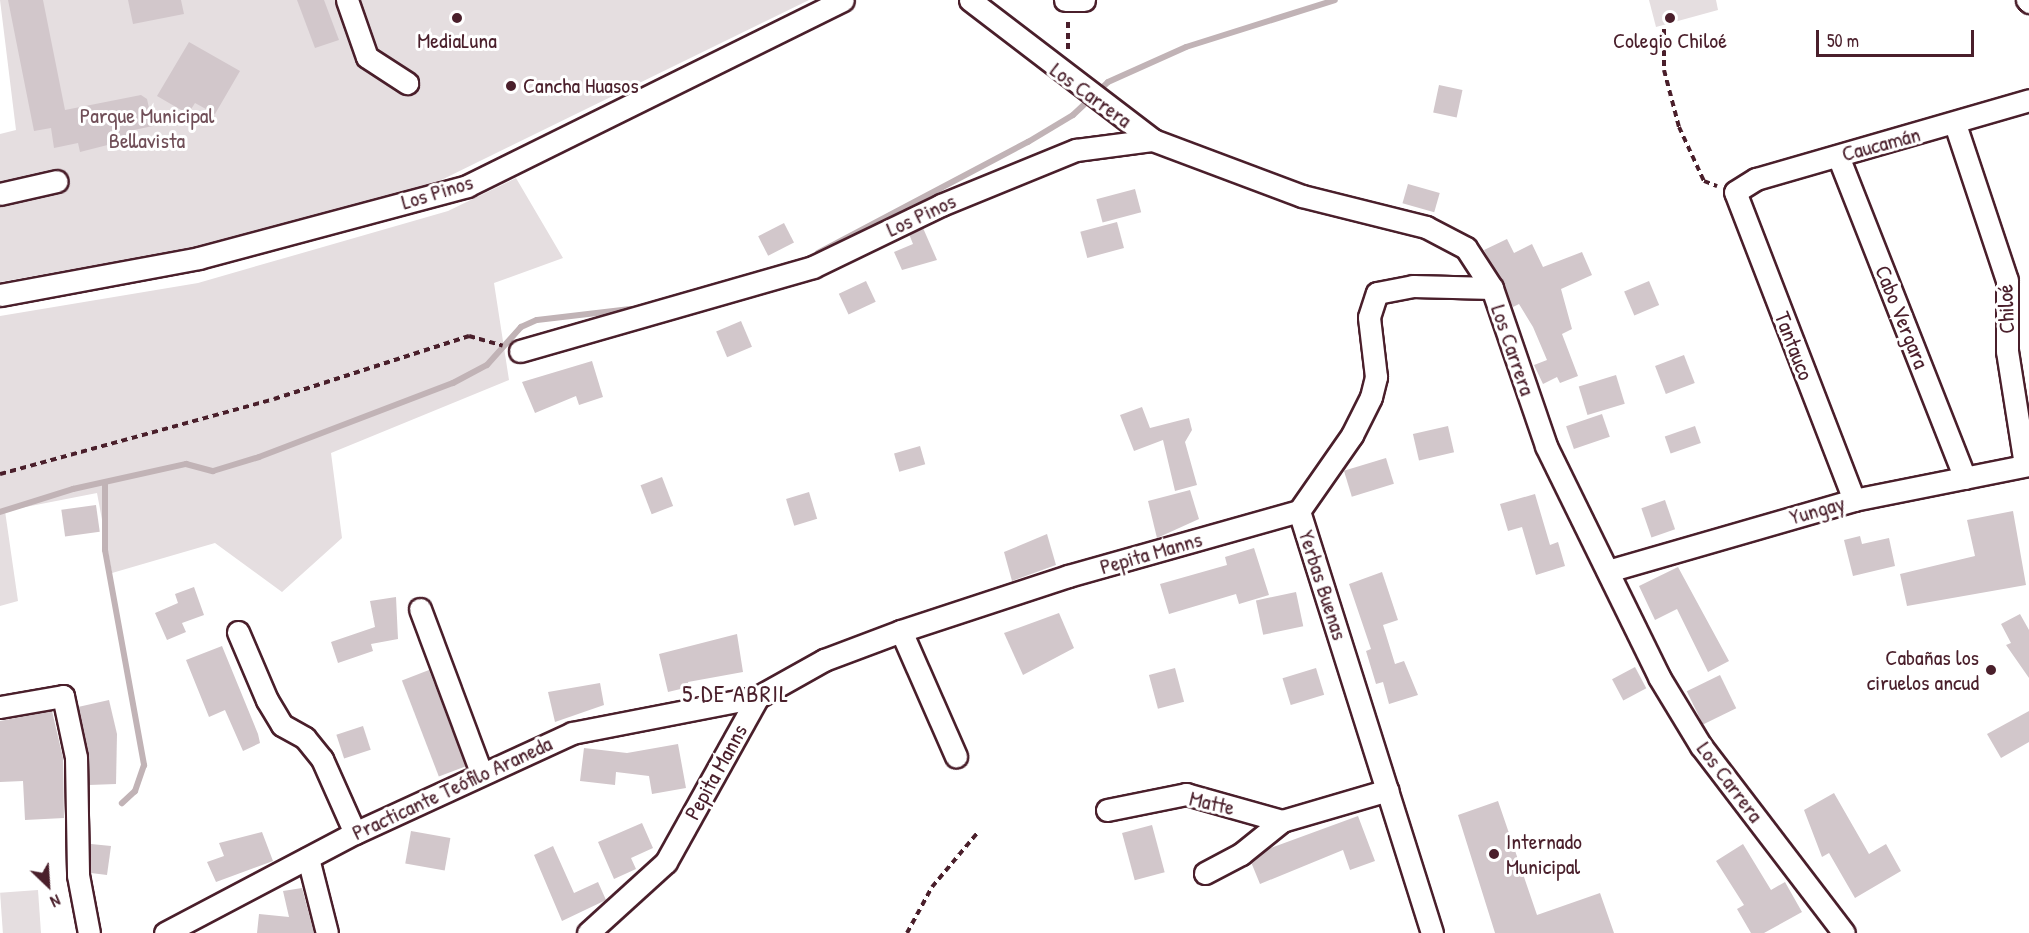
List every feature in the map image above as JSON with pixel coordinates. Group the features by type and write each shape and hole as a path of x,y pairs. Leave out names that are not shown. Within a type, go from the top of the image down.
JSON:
{"street":[{"path":"347,0 367,57 408,83"},
{"name":"Los Pinos","path":"0,295 199,258 467,186 843,0"},
{"name":"Los Carrera","path":"970,0 1072,83 1153,140 1302,196 1438,232 1466,248 1492,288 1546,446 1659,677 1701,746 1844,933"},
{"name":"Caucamán","path":"1735,192 1756,179 1955,124 2029,100"},
{"name":"Chiloé","path":"1955,124 2007,280 2007,351 2027,465"},
{"name":"Los Pinos","path":"520,351 813,267 941,205 1076,150 1153,140"},
{"name":"Cabo Vergara","path":"1838,156 1965,477"},
{"path":"0,194 57,181"},
{"name":"Tantauco","path":"1735,192 1854,500"},
{"name":"Yerbas Buenas","path":"1432,933 1389,790 1299,512 1352,435 1371,397 1376,377 1369,317 1377,293 1413,286 1492,288"},
{"name":"Yungay","path":"1608,571 1854,500 2027,465"},
{"name":"Pepita Manns","path":"588,933 666,862 758,697 824,660 901,631 1068,576 1299,512"},
{"path":"420,609 481,772"},
{"path":"901,631 956,756"},
{"path":"238,632 267,700 282,725 305,738 322,759 355,833"},
{"path":"0,707 63,696 76,757 78,875 89,933"},
{"name":"Practicante Teófilo Araneda","path":"165,933 355,833 481,772 572,733 758,697"},
{"name":"Matte","path":"1205,873 1241,854 1281,821 1389,790"},
{"name":"Matte","path":"1107,810 1186,795 1281,821"},
{"path":"308,858 327,933"}],"path":[{"path":"1072,1 1072,83"},
{"path":"1664,29 1664,70 1679,127 1704,181 1735,192"},
{"path":"0,474 274,399 469,336 494,343"},
{"path":"907,933 932,887 979,831"}],"green space":[{"name":"Parque Municipal Bellavista","path":"0,0 809,0 427,187 197,247 0,282 0,134 16,130"},
{"name":"Colegio Chiloé","path":"1649,0 1716,0 1718,10 1656,27"},
{"path":"516,178 563,258 494,283 509,380 331,453 342,538 282,592 215,543 112,573 97,493 5,511 18,601 0,606 0,316 198,283 448,211"},
{"path":"38,890 41,933 3,933 0,893"}],"building":[{"path":"8,0 43,0 65,110 141,95 147,99 153,126 134,130 135,138 80,152 78,143 54,148 51,128 34,131"},
{"path":"128,0 181,0 184,14 133,24"},
{"path":"297,0 324,0 339,40 315,48"},
{"path":"189,42 240,71 215,114 195,103 188,114 157,96"},
{"path":"1439,85 1462,90 1457,117 1433,112"},
{"path":"1408,184 1440,193 1434,212 1402,203"},
{"path":"1135,189 1141,212 1103,223 1096,199"},
{"path":"1117,222 1124,248 1087,258 1080,232"},
{"path":"784,223 794,243 768,256 758,236"},
{"path":"923,228 937,260 902,270 894,252 913,244 909,234"},
{"path":"1507,239 1514,253 1532,244 1543,267 1582,252 1592,275 1561,289 1572,329 1562,334 1578,376 1560,383 1557,377 1543,384 1534,365 1547,360 1533,327 1519,304 1513,307 1484,250"},
{"path":"866,281 876,302 849,315 839,294"},
{"path":"1649,281 1659,305 1634,315 1624,292"},
{"path":"741,321 752,347 727,357 716,332"},
{"path":"1684,355 1695,383 1666,394 1655,366"},
{"path":"592,361 603,397 579,405 576,396 535,413 522,382"},
{"path":"1616,375 1625,404 1587,415 1579,386"},
{"path":"1142,407 1150,428 1189,418 1192,430 1185,442 1197,485 1175,491 1163,440 1134,451 1120,415"},
{"path":"1602,414 1610,437 1574,449 1566,426"},
{"path":"1448,426 1454,452 1419,460 1413,434"},
{"path":"1695,426 1701,443 1671,453 1665,436"},
{"path":"920,446 925,464 899,472 894,453"},
{"path":"1386,458 1394,484 1352,497 1344,471"},
{"path":"662,477 673,506 652,514 641,485"},
{"path":"1190,490 1199,519 1157,538 1148,501"},
{"path":"809,492 817,519 794,526 786,499"},
{"path":"1535,494 1550,545 1558,542 1565,566 1536,575 1522,527 1508,531 1500,504"},
{"path":"1665,500 1675,529 1651,537 1641,508"},
{"path":"96,505 100,532 65,537 61,510"},
{"path":"2013,511 2026,585 1907,606 1900,574 1975,556 1967,520"},
{"path":"1047,534 1056,565 1012,581 1004,552"},
{"path":"1860,536 1862,544 1889,538 1895,566 1853,576 1844,540"},
{"path":"1254,548 1269,595 1239,604 1236,594 1169,614 1160,584 1227,565 1225,557"},
{"path":"1678,567 1729,661 1708,672 1677,609 1655,620 1639,586"},
{"path":"1382,572 1398,620 1383,625 1395,664 1404,661 1418,695 1389,704 1383,682 1376,684 1366,651 1371,649 1349,584"},
{"path":"194,587 204,615 182,623 186,632 167,640 155,613 178,603 175,594"},
{"path":"1296,592 1303,626 1263,635 1256,601"},
{"path":"396,597 398,639 371,644 373,651 338,663 331,642 375,627 370,601"},
{"path":"1059,613 1074,648 1023,675 1004,633"},
{"path":"2020,614 2029,630 2029,678 2006,645 2011,643 2001,624"},
{"path":"737,634 743,672 688,682 689,687 668,692 659,654"},
{"path":"222,646 260,743 243,751 225,710 209,717 186,660"},
{"path":"1635,667 1646,688 1623,700 1612,679"},
{"path":"1175,668 1184,702 1158,709 1149,675"},
{"path":"1316,668 1324,695 1291,705 1283,678"},
{"path":"429,670 466,766 439,777 402,680"},
{"path":"1720,675 1736,708 1703,724 1687,691"},
{"path":"600,683 604,705 555,722 548,692"},
{"path":"109,700 117,734 116,784 89,785 78,707"},
{"path":"52,711 63,758 64,818 25,820 23,781 0,782 0,721"},
{"path":"2029,711 2029,742 2001,758 1987,734"},
{"path":"363,726 371,750 344,758 336,735"},
{"path":"678,744 686,788 652,794 649,776 616,772 615,785 580,781 584,748 627,753"},
{"path":"1834,793 1869,854 1886,844 1901,871 1855,898 1829,853 1822,857 1804,810"},
{"name":"Internado Municipal","path":"1498,801 1537,915 1600,893 1614,933 1495,933 1458,815"},
{"path":"1358,816 1375,861 1350,870 1343,850 1260,884 1251,862 1268,849"},
{"path":"642,823 653,848 631,858 636,869 614,879 598,842"},
{"path":"1152,825 1165,872 1135,880 1122,833"},
{"path":"411,831 450,838 445,870 405,863"},
{"path":"262,832 273,861 216,882 207,862 224,856 219,843"},
{"path":"91,844 111,846 107,875 91,873"},
{"path":"1743,844 1771,890 1785,882 1802,912 1764,933 1751,933 1737,909 1744,905 1716,861"},
{"path":"553,846 574,893 598,882 606,900 562,921 534,855"},
{"path":"302,888 314,933 257,933 259,914 289,917 283,891"}],"waterway":[{"path":"818,253 1028,142 1073,115 1108,82 1186,47 1335,0"},
{"path":"0,512 73,489 186,464 213,471 259,457 453,383 487,365 521,327 537,320 630,309"},
{"path":"105,484 105,550 144,765 135,791 122,803"}],"place":[{"name":"MediaLuna","path":"457,18"},
{"name":"Colegio Chiloé","path":"1670,18"},
{"name":"Cancha Huasos","path":"511,86"},
{"name":"Cabañas los ciruelos ancud","path":"1991,670"},
{"name":"Internado Municipal","path":"1494,854"}],"district":[{"name":"5 DE ABRIL","path":"736,694"}]}
